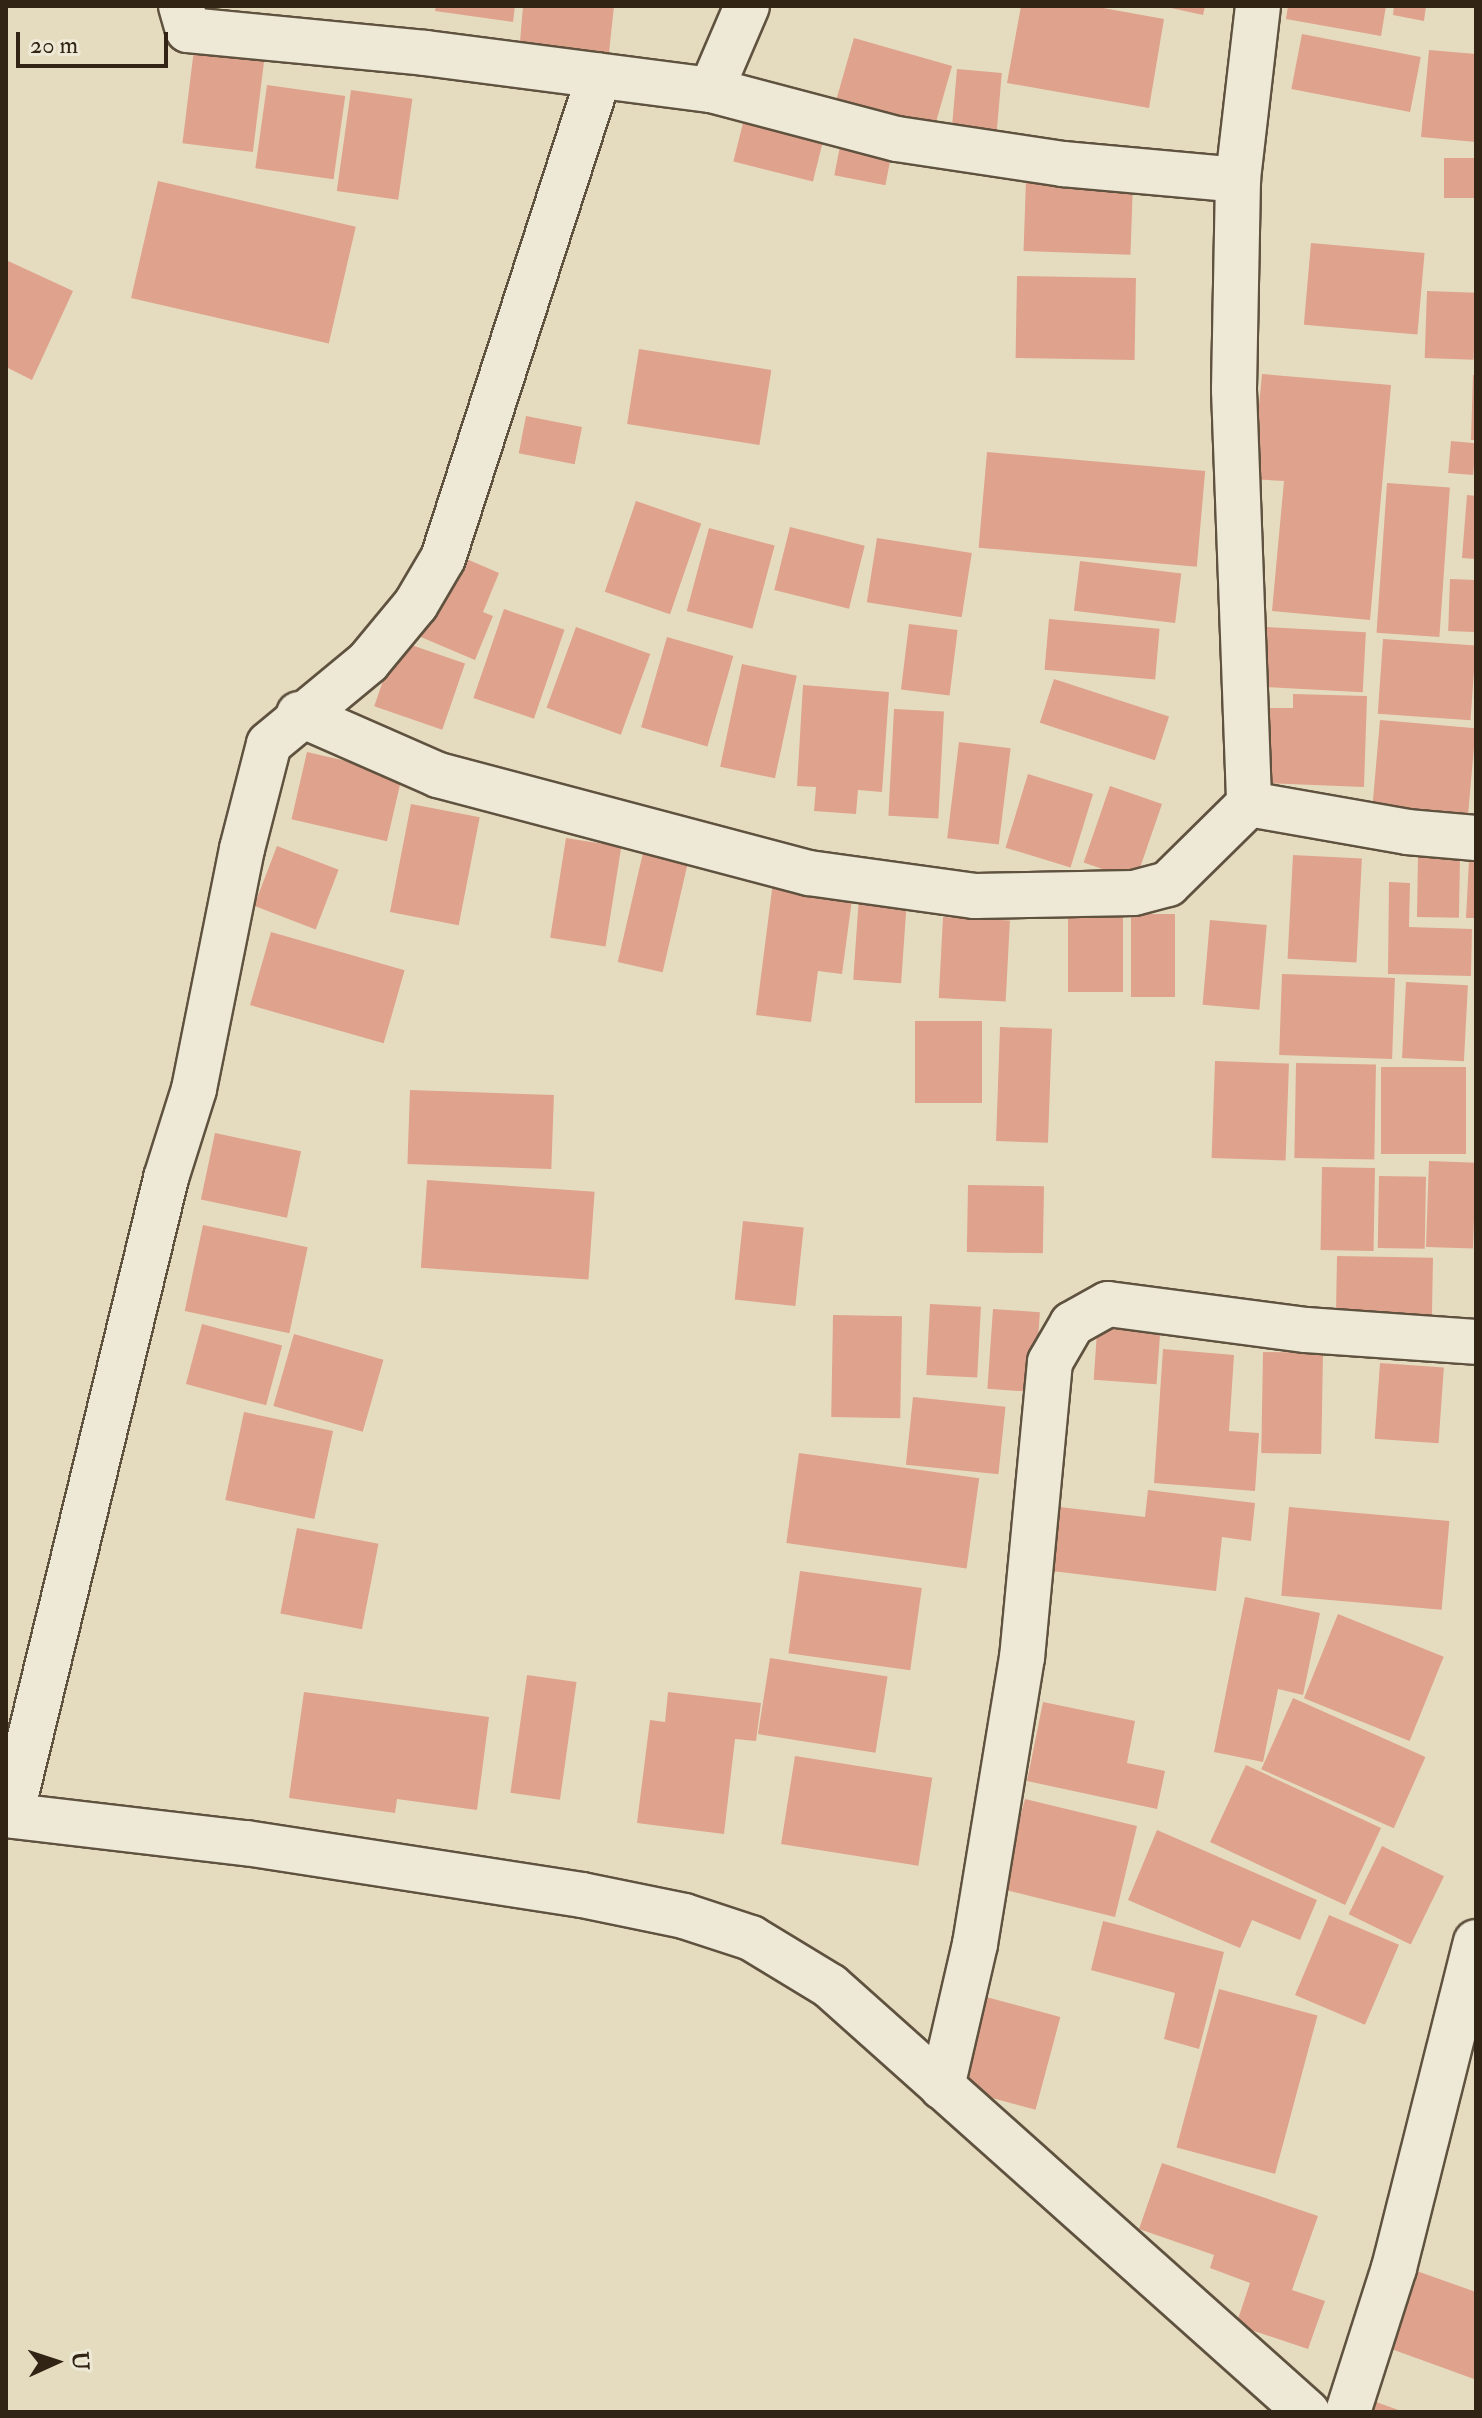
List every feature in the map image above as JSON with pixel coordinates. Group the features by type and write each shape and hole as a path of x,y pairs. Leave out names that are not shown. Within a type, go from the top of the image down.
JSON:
{"street":[{"path":"181,6 188,30 711,90 897,139 1063,164 1238,180"},
{"path":"711,90 747,6"},
{"path":"299,714 467,783 809,873 975,896 1134,893 1168,884 1249,804 1234,390 1238,180 1258,6"},
{"path":"599,76 443,558 416,604 368,662 334,692 299,714 269,744 242,849 194,1089 166,1178 8,1815 246,1843 582,1895 684,1916 751,1938 830,1986 1307,2412"},
{"path":"1249,804 1407,832 1476,838"},
{"path":"942,2087 975,1944 1022,1658 1050,1362 1072,1324 1108,1304 1306,1330 1476,1342"},
{"path":"1348,2412 1394,2268 1476,1942"}],"building":[{"path":"436,6 515,6 513,22 435,11"},
{"path":"523,6 614,6 608,62 519,54"},
{"path":"1021,6 1092,6 1164,19 1149,108 1007,83"},
{"path":"1162,6 1205,6 1203,15"},
{"path":"1288,6 1386,6 1381,36 1286,19"},
{"path":"1394,6 1426,6 1424,21 1393,15"},
{"path":"1302,34 1421,57 1410,112 1291,89"},
{"path":"854,38 952,66 933,132 835,104"},
{"path":"195,41 265,50 253,152 182,143"},
{"path":"1429,50 1476,54 1476,142 1421,137"},
{"path":"957,69 1002,73 996,137 951,133"},
{"path":"267,85 345,96 334,179 255,168"},
{"path":"351,90 412,99 398,200 337,191"},
{"path":"745,115 825,135 813,181 733,162"},
{"path":"841,141 892,151 885,185 834,175"},
{"path":"1444,158 1476,158 1476,198 1444,198"},
{"path":"1026,180 1133,184 1130,255 1024,251"},
{"path":"158,181 356,227 329,344 131,298"},
{"path":"1311,243 1425,253 1417,335 1304,325"},
{"path":"6,260 73,291 32,380 6,367"},
{"path":"1017,276 1136,278 1135,360 1016,358"},
{"path":"1427,291 1476,293 1474,360 1425,358"},
{"path":"639,349 771,370 759,445 627,424"},
{"path":"1262,374 1391,385 1370,620 1272,611 1284,481 1252,479"},
{"path":"1473,375 1476,375 1476,440 1471,440"},
{"path":"526,416 582,427 575,464 519,453"},
{"path":"1451,441 1476,443 1473,475 1448,473"},
{"path":"987,452 1205,471 1197,567 979,548"},
{"path":"1387,483 1450,487 1439,637 1377,633"},
{"path":"1467,495 1476,496 1476,559 1462,558"},
{"path":"636,501 701,523 670,614 605,592"},
{"path":"790,527 865,546 849,609 774,590"},
{"path":"709,528 775,546 752,629 687,611"},
{"path":"877,538 972,553 962,617 867,602"},
{"path":"462,557 499,573 483,612 493,616 475,660 409,632"},
{"path":"1080,561 1181,573 1175,623 1074,611"},
{"path":"1450,579 1476,580 1474,632 1448,631"},
{"path":"504,609 565,630 534,719 473,698"},
{"path":"1049,619 1160,629 1155,679 1045,670"},
{"path":"909,624 958,630 950,695 901,690"},
{"path":"576,627 650,654 621,735 547,708"},
{"path":"1266,627 1366,632 1363,692 1263,687"},
{"path":"667,637 733,656 707,746 641,727"},
{"path":"1383,639 1476,645 1471,720 1378,714"},
{"path":"397,640 465,663 442,730 374,706"},
{"path":"742,664 797,676 775,778 720,767"},
{"path":"1054,679 1169,716 1155,760 1040,723"},
{"path":"803,685 889,692 882,792 858,790 856,814 814,811 816,787 797,786"},
{"path":"1293,694 1367,696 1364,787 1264,783 1266,708 1293,708"},
{"path":"894,709 944,712 938,818 888,816"},
{"path":"1380,720 1476,728 1467,824 1372,816"},
{"path":"959,742 1011,748 999,845 947,838"},
{"path":"307,752 402,774 387,841 291,819"},
{"path":"1028,774 1093,794 1071,868 1005,848"},
{"path":"1110,786 1162,804 1136,880 1084,863"},
{"path":"411,804 480,817 459,925 390,912"},
{"path":"566,838 621,847 606,947 550,938"},
{"path":"645,844 690,854 663,972 618,962"},
{"path":"277,846 339,870 316,929 254,906"},
{"path":"1293,855 1362,859 1356,962 1288,959"},
{"path":"1418,857 1460,858 1459,918 1417,917"},
{"path":"1469,860 1476,861 1476,918 1466,918"},
{"path":"773,882 853,892 842,974 818,971 811,1022 756,1015"},
{"path":"1389,882 1410,883 1409,927 1472,929 1471,976 1388,974"},
{"path":"859,897 907,900 901,983 853,980"},
{"path":"1068,911 1123,911 1123,992 1068,992"},
{"path":"1131,914 1175,914 1175,997 1131,997"},
{"path":"943,917 1010,921 1006,1001 939,998"},
{"path":"1210,920 1267,925 1259,1010 1203,1005"},
{"path":"271,932 405,970 384,1043 250,1005"},
{"path":"1282,974 1395,978 1392,1059 1279,1055"},
{"path":"1406,982 1468,985 1464,1061 1402,1058"},
{"path":"915,1021 982,1021 982,1103 915,1103"},
{"path":"1000,1027 1052,1029 1048,1143 996,1141"},
{"path":"1215,1061 1289,1064 1286,1161 1212,1158"},
{"path":"1296,1063 1376,1064 1374,1159 1294,1158"},
{"path":"1381,1067 1466,1067 1466,1154 1381,1154"},
{"path":"410,1090 554,1095 551,1169 407,1164"},
{"path":"215,1133 301,1151 287,1218 201,1200"},
{"path":"1429,1161 1476,1163 1473,1249 1426,1247"},
{"path":"1322,1167 1375,1168 1374,1251 1321,1250"},
{"path":"1379,1176 1426,1177 1425,1249 1378,1248"},
{"path":"427,1180 595,1192 588,1280 421,1268"},
{"path":"968,1185 1044,1186 1043,1253 967,1252"},
{"path":"743,1221 804,1227 795,1306 735,1300"},
{"path":"203,1225 308,1247 289,1333 185,1311"},
{"path":"1337,1256 1433,1258 1432,1320 1336,1318"},
{"path":"930,1304 981,1307 977,1378 926,1375"},
{"path":"993,1309 1040,1312 1034,1392 987,1389"},
{"path":"833,1315 902,1316 900,1418 831,1417"},
{"path":"1098,1318 1161,1322 1157,1384 1094,1380"},
{"path":"202,1324 282,1345 266,1405 186,1384"},
{"path":"294,1334 383,1360 363,1432 273,1406"},
{"path":"1163,1349 1234,1355 1229,1431 1259,1433 1255,1491 1154,1483"},
{"path":"1263,1352 1323,1353 1321,1454 1261,1453"},
{"path":"1380,1363 1444,1367 1439,1443 1375,1439"},
{"path":"913,1397 1005,1407 998,1474 906,1465"},
{"path":"244,1412 333,1431 314,1519 225,1500"},
{"path":"799,1453 979,1478 967,1568 786,1543"},
{"path":"1148,1490 1255,1503 1251,1541 1222,1537 1216,1591 1044,1570 1051,1506 1145,1517"},
{"path":"1289,1507 1449,1521 1442,1610 1281,1596"},
{"path":"297,1528 378,1544 362,1629 280,1613"},
{"path":"800,1571 922,1588 910,1670 788,1653"},
{"path":"1245,1597 1320,1613 1303,1695 1278,1689 1263,1762 1214,1752"},
{"path":"1338,1614 1444,1657 1410,1741 1304,1698"},
{"path":"770,1658 888,1677 875,1753 758,1734"},
{"path":"527,1675 577,1682 560,1800 510,1793"},
{"path":"304,1692 489,1717 477,1810 397,1799 395,1813 289,1798"},
{"path":"668,1692 761,1703 756,1741 735,1739 724,1834 637,1823 650,1720 665,1722"},
{"path":"1293,1698 1425,1757 1394,1828 1261,1769"},
{"path":"1043,1702 1135,1721 1127,1763 1165,1771 1157,1809 1027,1781"},
{"path":"795,1756 932,1778 918,1866 781,1844"},
{"path":"1246,1765 1381,1828 1345,1905 1210,1842"},
{"path":"1025,1799 1137,1826 1115,1917 986,1885 1002,1821 1018,1825"},
{"path":"1157,1830 1317,1900 1300,1940 1252,1920 1240,1948 1128,1900"},
{"path":"1382,1846 1444,1876 1411,1945 1349,1914"},
{"path":"1329,1915 1399,1945 1365,2025 1295,1995"},
{"path":"1103,1921 1224,1952 1199,2049 1164,2039 1175,1993 1091,1970"},
{"path":"1219,1989 1318,2015 1275,2174 1177,2147"},
{"path":"986,1997 1060,2017 1036,2110 961,2090"},
{"path":"1162,2163 1318,2216 1292,2290 1325,2301 1308,2349 1236,2325 1250,2283 1210,2268 1214,2255 1139,2229"},
{"path":"1411,2269 1476,2292 1474,2379 1383,2346"},
{"path":"1365,2398 1404,2412 1360,2412"}]}
